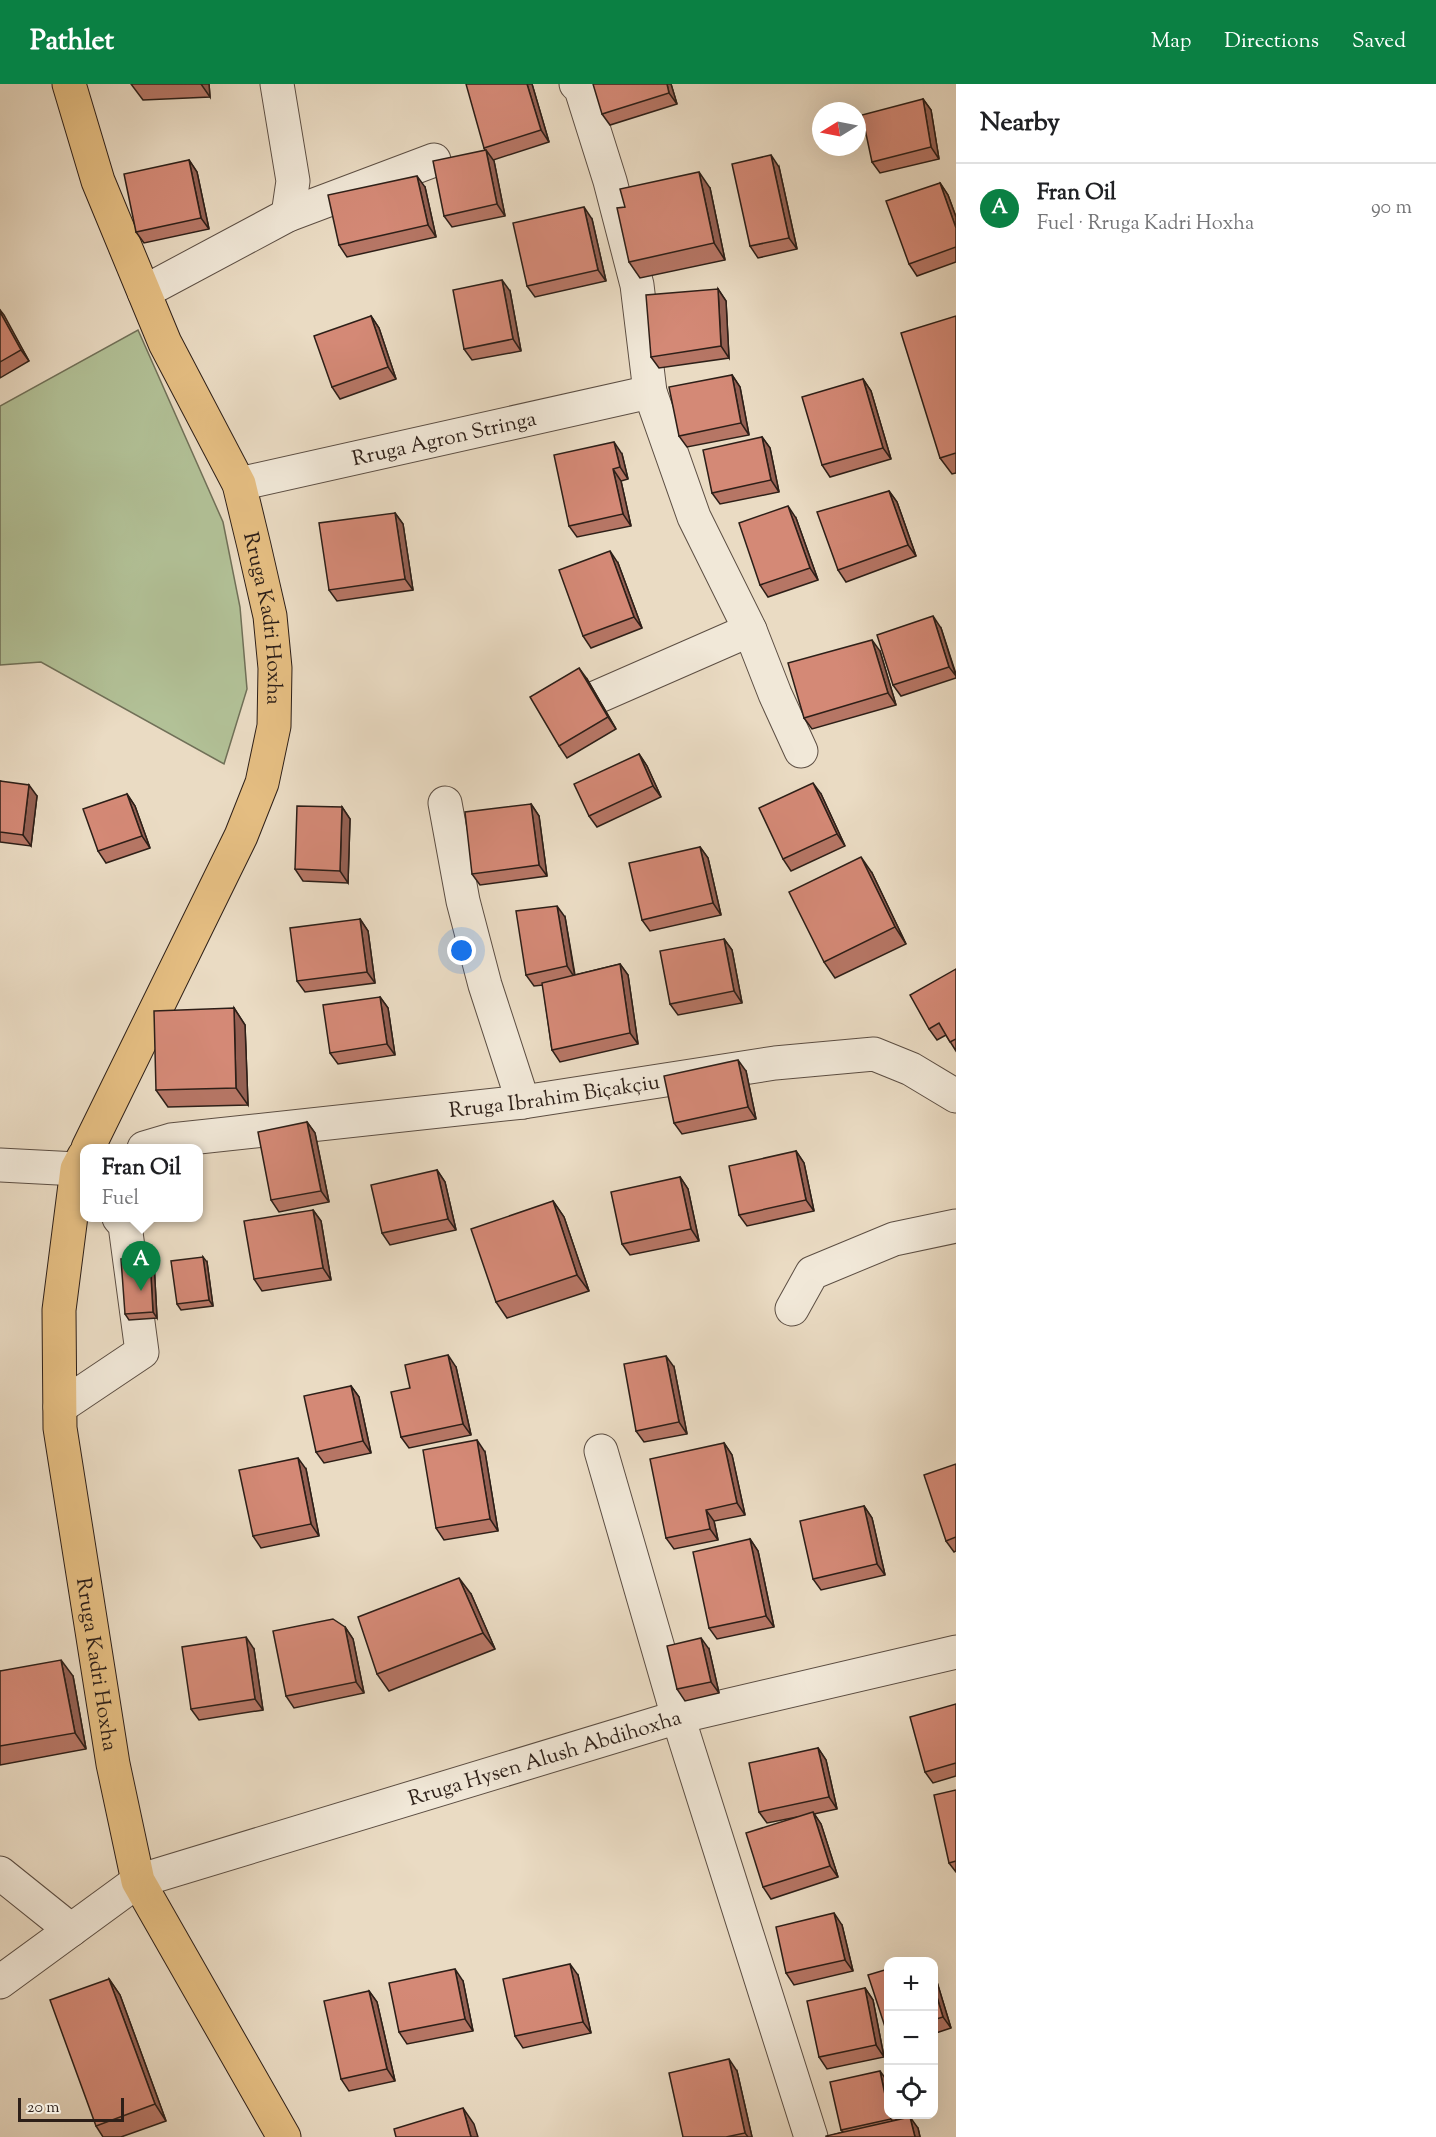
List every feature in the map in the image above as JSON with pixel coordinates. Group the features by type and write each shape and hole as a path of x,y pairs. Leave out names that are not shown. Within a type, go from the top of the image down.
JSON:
{"main road":[{"name":"Rruga Kadri Hoxha","path":"69,84 98,181 165,343 239,484 270,616 275,669 274,726 262,783 242,836 93,1144"},
{"name":"Rruga Kadri Hoxha","path":"80,1182 59,1310 60,1428 113,1764 138,1881 284,2137"}],"street":[{"path":"277,84 293,181 288,214"},
{"path":"576,84 581,89 610,181 637,285 650,392 694,517 750,630 775,694 801,751"},
{"path":"144,292 288,214 434,159"},
{"name":"Rruga Agron Stringa","path":"239,484 650,392"},
{"path":"597,697 750,630"},
{"path":"445,803 463,901 485,985 523,1102"},
{"name":"Rruga Ibrahim Biçakçiu","path":"159,1144 171,1140 523,1102 775,1063 874,1054 912,1069 956,1096"},
{"path":"0,1165 80,1164"},
{"path":"60,1407 142,1352 125,1225 122,1222"},
{"path":"792,1309 812,1273 894,1239 956,1226"},
{"path":"601,1451 678,1717 811,2137"},
{"name":"Rruga Hysen Alush Abdihoxha","path":"0,1982 138,1881 678,1717 956,1652"},
{"path":"0,1873 71,1930"}],"green space":[{"path":"138,330 223,522 240,607 247,689 224,764 41,662 0,665 0,406"}],"building":[{"path":"466,84 527,84 541,130 484,148"},
{"path":"593,84 667,84 669,93 602,114"},
{"path":"923,99 931,147 872,162 866,134 866,114"},
{"path":"486,150 497,204 444,216 433,161"},
{"path":"771,155 789,238 750,246 732,164"},
{"path":"189,160 201,218 136,232 124,174"},
{"path":"699,172 714,243 629,262 617,208 625,207 620,189"},
{"path":"417,176 428,225 339,245 328,195"},
{"path":"940,183 956,228 956,247 909,264 886,201"},
{"path":"584,207 598,270 527,286 513,223"},
{"path":"502,280 513,339 464,349 453,290"},
{"path":"718,289 721,346 651,357 646,295"},
{"path":"0,312 21,350 0,362"},
{"path":"371,316 388,367 332,387 314,336"},
{"path":"956,316 956,453 940,458 901,333"},
{"path":"732,375 741,423 679,436 669,387"},
{"path":"863,379 883,448 822,465 802,397"},
{"path":"762,437 771,480 712,493 703,450"},
{"path":"614,442 620,467 613,469 623,514 569,526 554,455"},
{"path":"889,491 908,545 838,570 817,512"},
{"path":"788,506 810,568 760,585 739,523"},
{"path":"395,513 405,579 329,590 319,523"},
{"path":"610,551 634,617 583,636 559,570"},
{"path":"933,616 949,667 893,685 877,635"},
{"path":"872,640 888,693 804,718 788,663"},
{"path":"579,668 608,717 559,746 530,697"},
{"path":"639,754 653,786 589,816 574,784"},
{"path":"0,781 29,785 23,835 0,832"},
{"path":"813,783 837,834 783,859 759,808"},
{"path":"127,794 142,836 98,851 83,809"},
{"path":"531,804 539,865 472,874 465,812"},
{"path":"297,806 342,807 340,871 295,869"},
{"path":"700,847 713,903 642,920 629,863"},
{"path":"861,857 895,927 824,962 789,892"},
{"path":"557,906 567,966 526,975 516,911"},
{"path":"360,919 367,972 297,981 290,928"},
{"path":"724,939 734,991 670,1004 660,951"},
{"path":"620,964 630,1033 552,1050 542,983"},
{"path":"956,969 956,1039 950,1042 939,1023 929,1029 910,995"},
{"path":"380,997 387,1044 330,1053 323,1005"},
{"path":"234,1008 236,1088 156,1090 154,1011"},
{"path":"738,1060 748,1107 674,1123 664,1076"},
{"path":"307,1122 321,1191 271,1200 258,1132"},
{"path":"796,1151 806,1200 739,1215 729,1166"},
{"path":"437,1170 448,1219 382,1233 371,1185"},
{"path":"680,1177 691,1229 622,1244 611,1192"},
{"path":"553,1201 577,1275 496,1302 471,1229"},
{"path":"313,1210 323,1268 254,1279 244,1221"},
{"path":"150,1257 153,1312 125,1314 121,1259"},
{"path":"203,1257 209,1300 177,1304 171,1261"},
{"path":"448,1355 463,1424 401,1437 391,1392 410,1388 405,1365"},
{"path":"666,1356 679,1422 636,1431 624,1364"},
{"path":"351,1386 363,1441 316,1452 304,1396"},
{"path":"477,1440 490,1519 436,1528 423,1450"},
{"path":"724,1443 737,1503 706,1510 710,1529 666,1538 650,1459"},
{"path":"298,1458 311,1524 253,1536 239,1470"},
{"path":"956,1464 956,1537 946,1541 924,1475"},
{"path":"864,1506 877,1564 813,1579 800,1521"},
{"path":"750,1539 766,1616 709,1628 693,1552"},
{"path":"459,1578 483,1633 377,1674 358,1617"},
{"path":"333,1619 345,1627 356,1682 286,1696 273,1631"},
{"path":"246,1637 255,1699 191,1709 182,1647"},
{"path":"701,1638 711,1682 677,1689 667,1646"},
{"path":"61,1660 75,1733 0,1746 0,1671"},
{"path":"956,1704 956,1763 925,1772 910,1717"},
{"path":"818,1748 829,1797 759,1812 749,1763"},
{"path":"956,1790 956,1861 949,1863 934,1795"},
{"path":"813,1812 830,1866 763,1887 746,1833"},
{"path":"834,1913 845,1960 786,1973 776,1927"},
{"path":"570,1964 583,2022 515,2036 503,1979"},
{"path":"455,1969 465,2019 399,2032 389,1983"},
{"path":"884,1970 884,2024 868,1975"},
{"path":"109,1979 155,2104 96,2126 50,2000"},
{"path":"865,1988 876,2045 819,2057 807,2001"},
{"path":"369,1991 387,2069 341,2079 324,2001"},
{"path":"938,2000 943,2017 938,2018"},
{"path":"729,2059 745,2133 726,2137 683,2137 669,2073"},
{"path":"880,2071 884,2090 884,2119 891,2119 841,2130 830,2082"},
{"path":"463,2108 471,2137 396,2137 394,2129"},
{"path":"901,2119 910,2119 915,2137 826,2137"}],"place":[{"name":"Fran Oil","path":"141,1291"}]}
